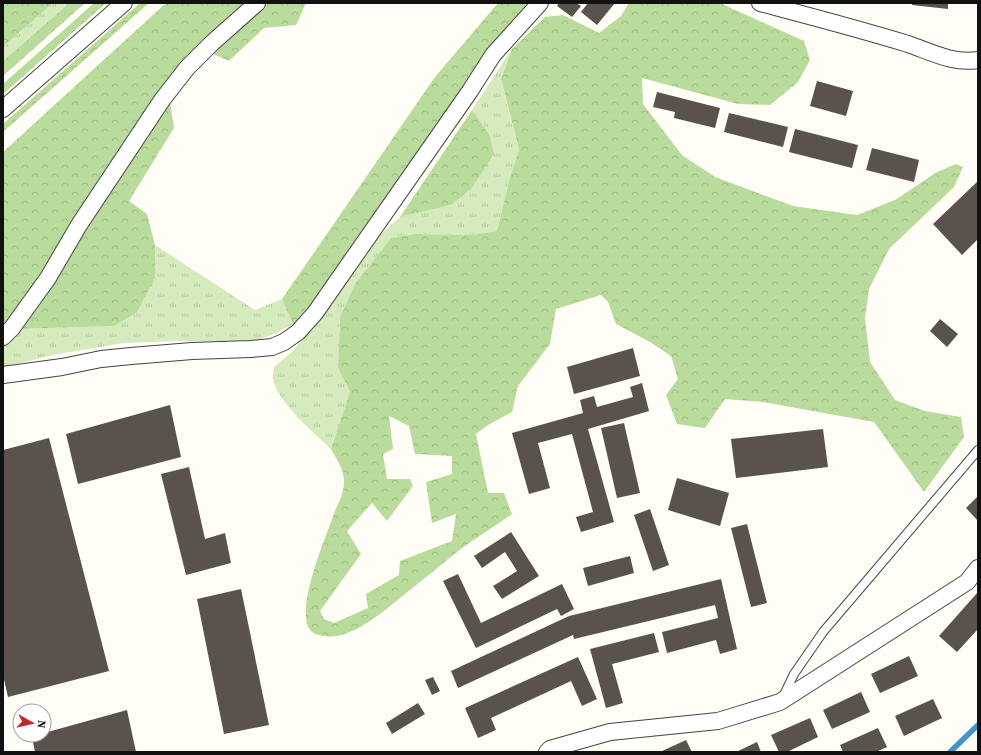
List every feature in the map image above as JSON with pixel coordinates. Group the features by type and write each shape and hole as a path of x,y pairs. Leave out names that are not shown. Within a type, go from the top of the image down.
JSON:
{"street":[{"path":"3,109 124,3"},
{"path":"3,337 12,328 48,278 79,225 139,132 167,93 187,68 212,43 257,3"},
{"path":"3,375 62,367 109,358 162,353 251,349 272,347 284,342 298,332 315,313 470,91 492,55 540,3"},
{"path":"760,3 909,44 937,56 969,62 978,59"},
{"path":"547,752 550,749 610,732 718,721 780,702 967,582 978,568"}],"lane":[{"path":"780,702 794,674 823,632 978,450"}],"green space":[{"path":"3,3 53,3 3,47"},
{"path":"53,3 69,3 3,61 3,47"},
{"path":"69,3 85,3 3,76 3,61"},
{"path":"94,3 106,3 3,94 3,84"},
{"path":"140,3 149,3 3,132 3,124"},
{"path":"166,3 248,3 195,53 3,331 3,152"},
{"path":"267,3 306,3 296,25 264,28 229,61 213,54"},
{"path":"498,3 533,3 487,50 380,208 311,303 293,324 282,299 435,77"},
{"path":"629,3 720,3 804,41 810,60 798,82 770,105 738,104 642,78 643,104 682,155 715,177 793,206 857,215 895,200 937,172 956,164 963,167 954,187 889,249 869,289 865,318 870,362 895,400 925,411 961,417 964,437 924,492 874,422 763,402 725,399 705,428 677,424 666,395 678,379 671,356 650,342 616,324 608,302 601,295 556,309 550,344 518,386 512,412 488,425 476,434 488,493 504,493 512,514 464,547 370,621 347,633 335,636 324,636 314,633 310,630 306,620 306,606 309,589 319,554 344,486 344,477 338,461 331,449 350,392 338,368 340,317 355,284 391,238 414,234 472,235 497,231 510,177 519,150 501,79 512,49 545,17 563,15 599,33 621,16","holes":["389,416 409,426 415,454 452,456 452,474 426,482 432,523 456,514 452,541 400,561 399,575 366,594 368,608 334,623 324,619 320,611 361,554 347,531 372,503 387,521 413,486 410,479 387,479 383,454 393,449"]},
{"path":"512,49 501,79 519,150 510,177 497,231 472,235 414,234 391,238 355,284 340,317 338,368 350,392 331,449 297,417 281,397 273,379 274,367 292,352 329,307 381,234 400,217 451,205 489,134 472,110"},
{"path":"170,102 174,128 129,201 147,214 155,245 155,278 137,312 114,326 19,329"},
{"path":"472,110 489,134 494,154 471,189 451,205 400,217"},
{"path":"155,245 255,310 282,299 293,324 274,334 252,342 178,341 124,343 58,354 3,367 3,346 19,329 114,326 155,278"}],"building":[{"path":"559,3 576,3 581,6 572,17 557,6"},
{"path":"588,3 615,3 597,25 581,12"},
{"path":"912,3 948,3 948,9 912,5"},
{"path":"817,81 853,91 846,116 810,106"},
{"path":"657,92 720,108 715,128 674,118 675,112 653,107"},
{"path":"729,113 788,127 783,147 724,132"},
{"path":"795,129 858,145 852,168 789,152"},
{"path":"872,148 919,160 914,182 866,170"},
{"path":"978,181 978,239 962,255 933,224"},
{"path":"940,319 958,334 947,347 930,331"},
{"path":"633,348 640,376 574,394 567,367"},
{"path":"642,383 649,411 588,429 614,522 581,532 576,517 593,512 572,434 538,443 550,488 529,494 512,433 583,413 580,400 594,396 597,407 633,397 630,387"},
{"path":"170,405 181,457 78,484 66,434"},
{"path":"624,423 640,493 617,498 601,428"},
{"path":"823,429 828,467 736,478 731,439"},
{"path":"49,438 109,671 8,697 3,675 3,450"},
{"path":"189,467 205,539 225,533 231,563 186,575 161,474"},
{"path":"677,478 729,493 720,526 668,510"},
{"path":"978,496 978,521 966,508"},
{"path":"650,509 669,565 653,571 634,515"},
{"path":"747,524 767,603 751,607 731,528"},
{"path":"511,532 539,576 502,599 493,586 517,571 505,552 482,568 474,556"},
{"path":"630,556 634,573 588,586 583,568"},
{"path":"458,574 481,623 562,584 574,609 561,616 557,609 476,648 443,581"},
{"path":"721,579 737,649 720,654 716,640 667,653 662,632 718,618 715,605 574,639 573,635 458,688 451,671 569,616"},
{"path":"241,589 269,725 224,734 197,599"},
{"path":"978,592 978,629 957,652 939,636"},
{"path":"654,633 659,652 612,664 623,703 606,708 590,649"},
{"path":"909,656 918,676 880,693 871,674"},
{"path":"578,657 597,699 582,706 571,681 491,718 496,730 478,738 465,708"},
{"path":"433,677 440,691 432,695 425,680"},
{"path":"861,692 870,712 832,729 823,710"},
{"path":"933,699 942,718 904,736 895,716"},
{"path":"418,703 425,714 392,734 386,723"},
{"path":"127,710 136,752 35,752 33,743 52,743 52,731"},
{"path":"810,718 818,737 787,752 779,752 771,735"},
{"path":"878,728 887,747 876,752 843,752 840,745"},
{"path":"686,740 692,752 660,752"},
{"path":"757,742 761,752 736,752"}],"waterway":[{"path":"950,752 978,725"}]}
